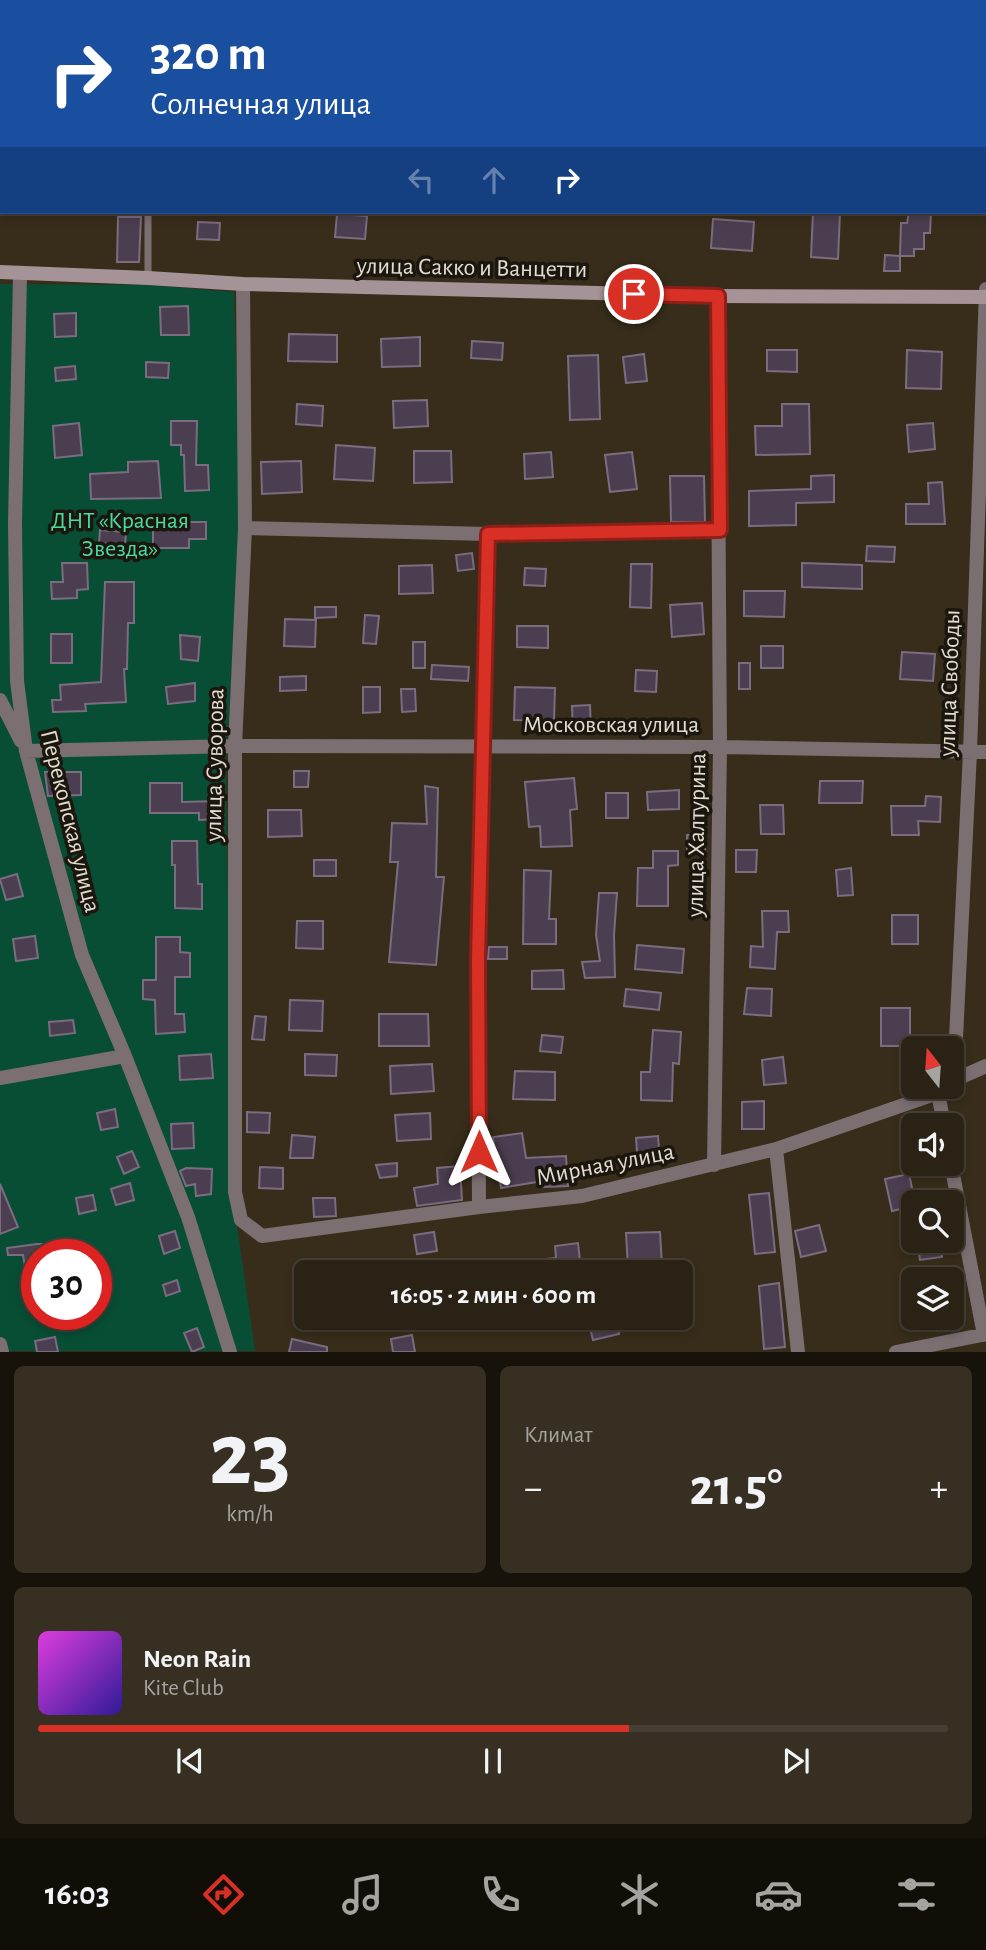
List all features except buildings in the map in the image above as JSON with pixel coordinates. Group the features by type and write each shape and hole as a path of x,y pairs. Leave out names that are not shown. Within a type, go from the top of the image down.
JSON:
{"main road":[{"name":"улица Сакко и Ванцетти","path":"0,272 243,284 718,296 986,297"}],"street":[{"name":"Перекопская улица","path":"20,274 15,524 17,681 26,751 82,956 125,1056 188,1217 230,1352"},
{"name":"улица Суворова","path":"243,284 246,528 235,746 235,1192 240,1220 262,1236"},
{"name":"улица Свободы","path":"950,1036 970,752 986,289"},
{"name":"улица Халтурина","path":"714,1165 720,747 718,296"},
{"path":"246,528 488,534 720,530"},
{"path":"479,1207 478,959 488,534"},
{"path":"0,700 26,751"},
{"name":"Московская улица","path":"26,751 235,746 483,746 986,752"},
{"path":"0,1079 125,1056"},
{"name":"Мирная улица","path":"964,1077 986,1066"},
{"name":"Мирная улица","path":"262,1236 582,1196 776,1149 910,1099"},
{"path":"776,1149 799,1352"},
{"path":"896,1352 985,1334 953,1176"},
{"path":"0,1344 2,1352"}],"lane":[{"path":"148,214 148,278"}],"green space":[{"name":"ДНТ «Красная Звезда»","path":"0,284 147,285 234,292 241,529 226,762 232,1191 255,1351 0,1351"}],"route":[{"path":"479,1152 478,959 488,534 720,530 718,296 634,294"}]}
